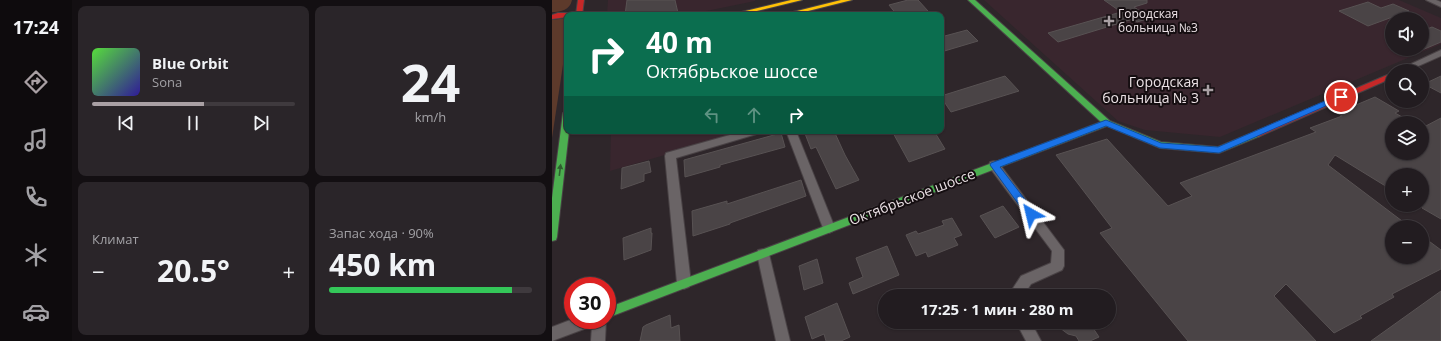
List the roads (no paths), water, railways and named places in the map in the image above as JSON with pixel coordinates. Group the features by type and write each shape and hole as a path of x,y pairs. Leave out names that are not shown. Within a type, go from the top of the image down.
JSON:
{"street":[{"path":"579,12 581,0"},
{"path":"745,12 799,0"},
{"path":"797,12 849,0"},
{"path":"971,0 1106,123 1160,145 1219,150 1385,77"},
{"path":"1430,0 1441,5"},
{"path":"552,17 564,15"},
{"path":"1416,64 1441,53"},
{"name":"Октябрьское шоссе","path":"616,309 1106,123"},
{"path":"552,237 564,134"},
{"path":"684,283 670,156 746,134"},
{"path":"793,134 829,228"},
{"path":"552,148 564,137"},
{"path":"994,165 1058,250 1057,266 1026,280 1020,289"},
{"path":"762,254 783,341"},
{"path":"552,334 565,329"},
{"path":"598,341 599,329"},
{"path":"1027,329 1034,341"}],"place":[{"name":"Городская больница №3","path":"1109,21"},
{"name":"Городская больница № 3","path":"1208,90"}]}
